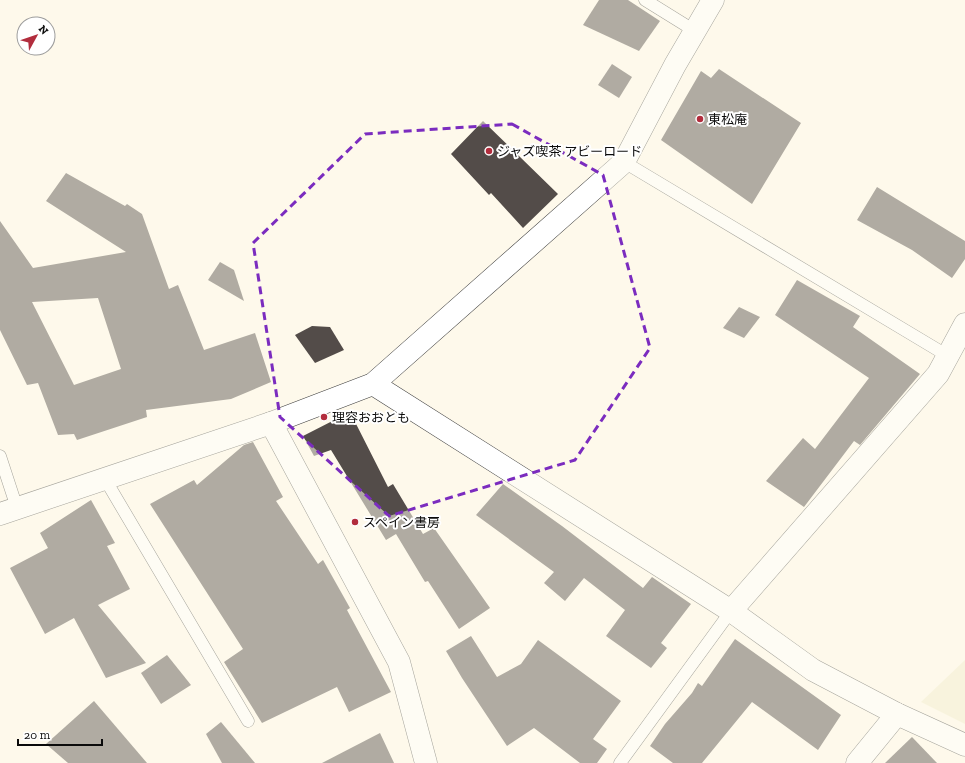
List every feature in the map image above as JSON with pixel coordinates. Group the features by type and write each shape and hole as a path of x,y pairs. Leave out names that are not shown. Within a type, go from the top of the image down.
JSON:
{"street":[{"path":"8,511 271,423 373,384 624,162 713,0"},
{"path":"732,611 938,374 965,324"},
{"path":"373,384 732,611 813,670 897,714 965,745"},
{"path":"271,423 399,662 426,763"},
{"path":"857,763 897,714"}],"lane":[{"path":"645,0 695,31"},
{"path":"624,162 948,356"},
{"path":"0,456 8,511"},
{"path":"106,479 248,721"},
{"path":"620,763 732,611"}],"highlighted area":[{"path":"512,124 603,175 650,348 575,460 389,516 280,417 253,243 365,134"}],"shaded area":[{"path":"965,660 965,724 921,702"}],"building":[{"path":"599,0 628,0 660,21 639,51 583,25"},
{"path":"612,64 632,77 619,98 598,85"},
{"path":"719,69 801,123 752,204 661,140 701,71 711,78"},
{"path":"483,121 558,194 523,228 491,193 489,195 451,154"},
{"path":"66,173 125,206 127,204 142,214 169,289 178,285 204,350 255,333 271,382 231,399 146,410 147,417 77,440 74,434 58,435 38,383 27,385 0,330 0,221 33,268 126,252 46,201","holes":["98,298 121,369 74,385 32,302"]},
{"path":"877,187 965,241 965,259 952,278 912,250 857,220"},
{"path":"220,262 234,270 244,301 208,280"},
{"path":"797,280 860,316 853,327 920,374 860,445 854,441 804,507 766,481 803,438 815,449 869,378 775,315"},
{"path":"739,307 760,317 744,338 723,328"},
{"path":"312,326 330,327 344,350 315,363 295,335"},
{"path":"350,412 388,487 393,484 423,534 434,528 490,608 459,629 428,581 425,582 396,534 386,540 331,450 314,456 303,436"},
{"path":"253,442 283,497 276,501 318,564 323,560 350,608 347,610 391,692 349,712 337,687 262,723 224,662 243,649 150,504 194,480 197,485 244,445"},
{"path":"503,484 562,526 643,588 652,577 691,604 661,643 667,648 651,668 606,636 625,610 584,578 565,601 544,583 554,572 476,515"},
{"path":"91,500 115,543 107,546 130,589 98,605 146,663 106,678 74,618 45,634 10,568 48,548 40,533"},
{"path":"471,636 497,677 521,664 538,640 621,701 593,739 607,749 597,763 580,763 534,728 507,746 446,651"},
{"path":"735,639 841,715 818,750 752,702 702,763 673,763 650,746 665,724 692,693 698,683 702,686"},
{"path":"167,655 191,685 161,704 141,673"},
{"path":"94,701 147,763 68,763 46,744"},
{"path":"221,722 255,763 222,763 206,734"},
{"path":"380,733 394,763 322,763"},
{"path":"912,737 937,763 885,763"}],"place":[{"name":"東松庵","path":"700,119"},
{"name":"ジャズ喫茶 アビーロード","path":"489,151"},
{"name":"理容おおとも","path":"324,417"},
{"name":"スペイン書房","path":"355,522"}]}
